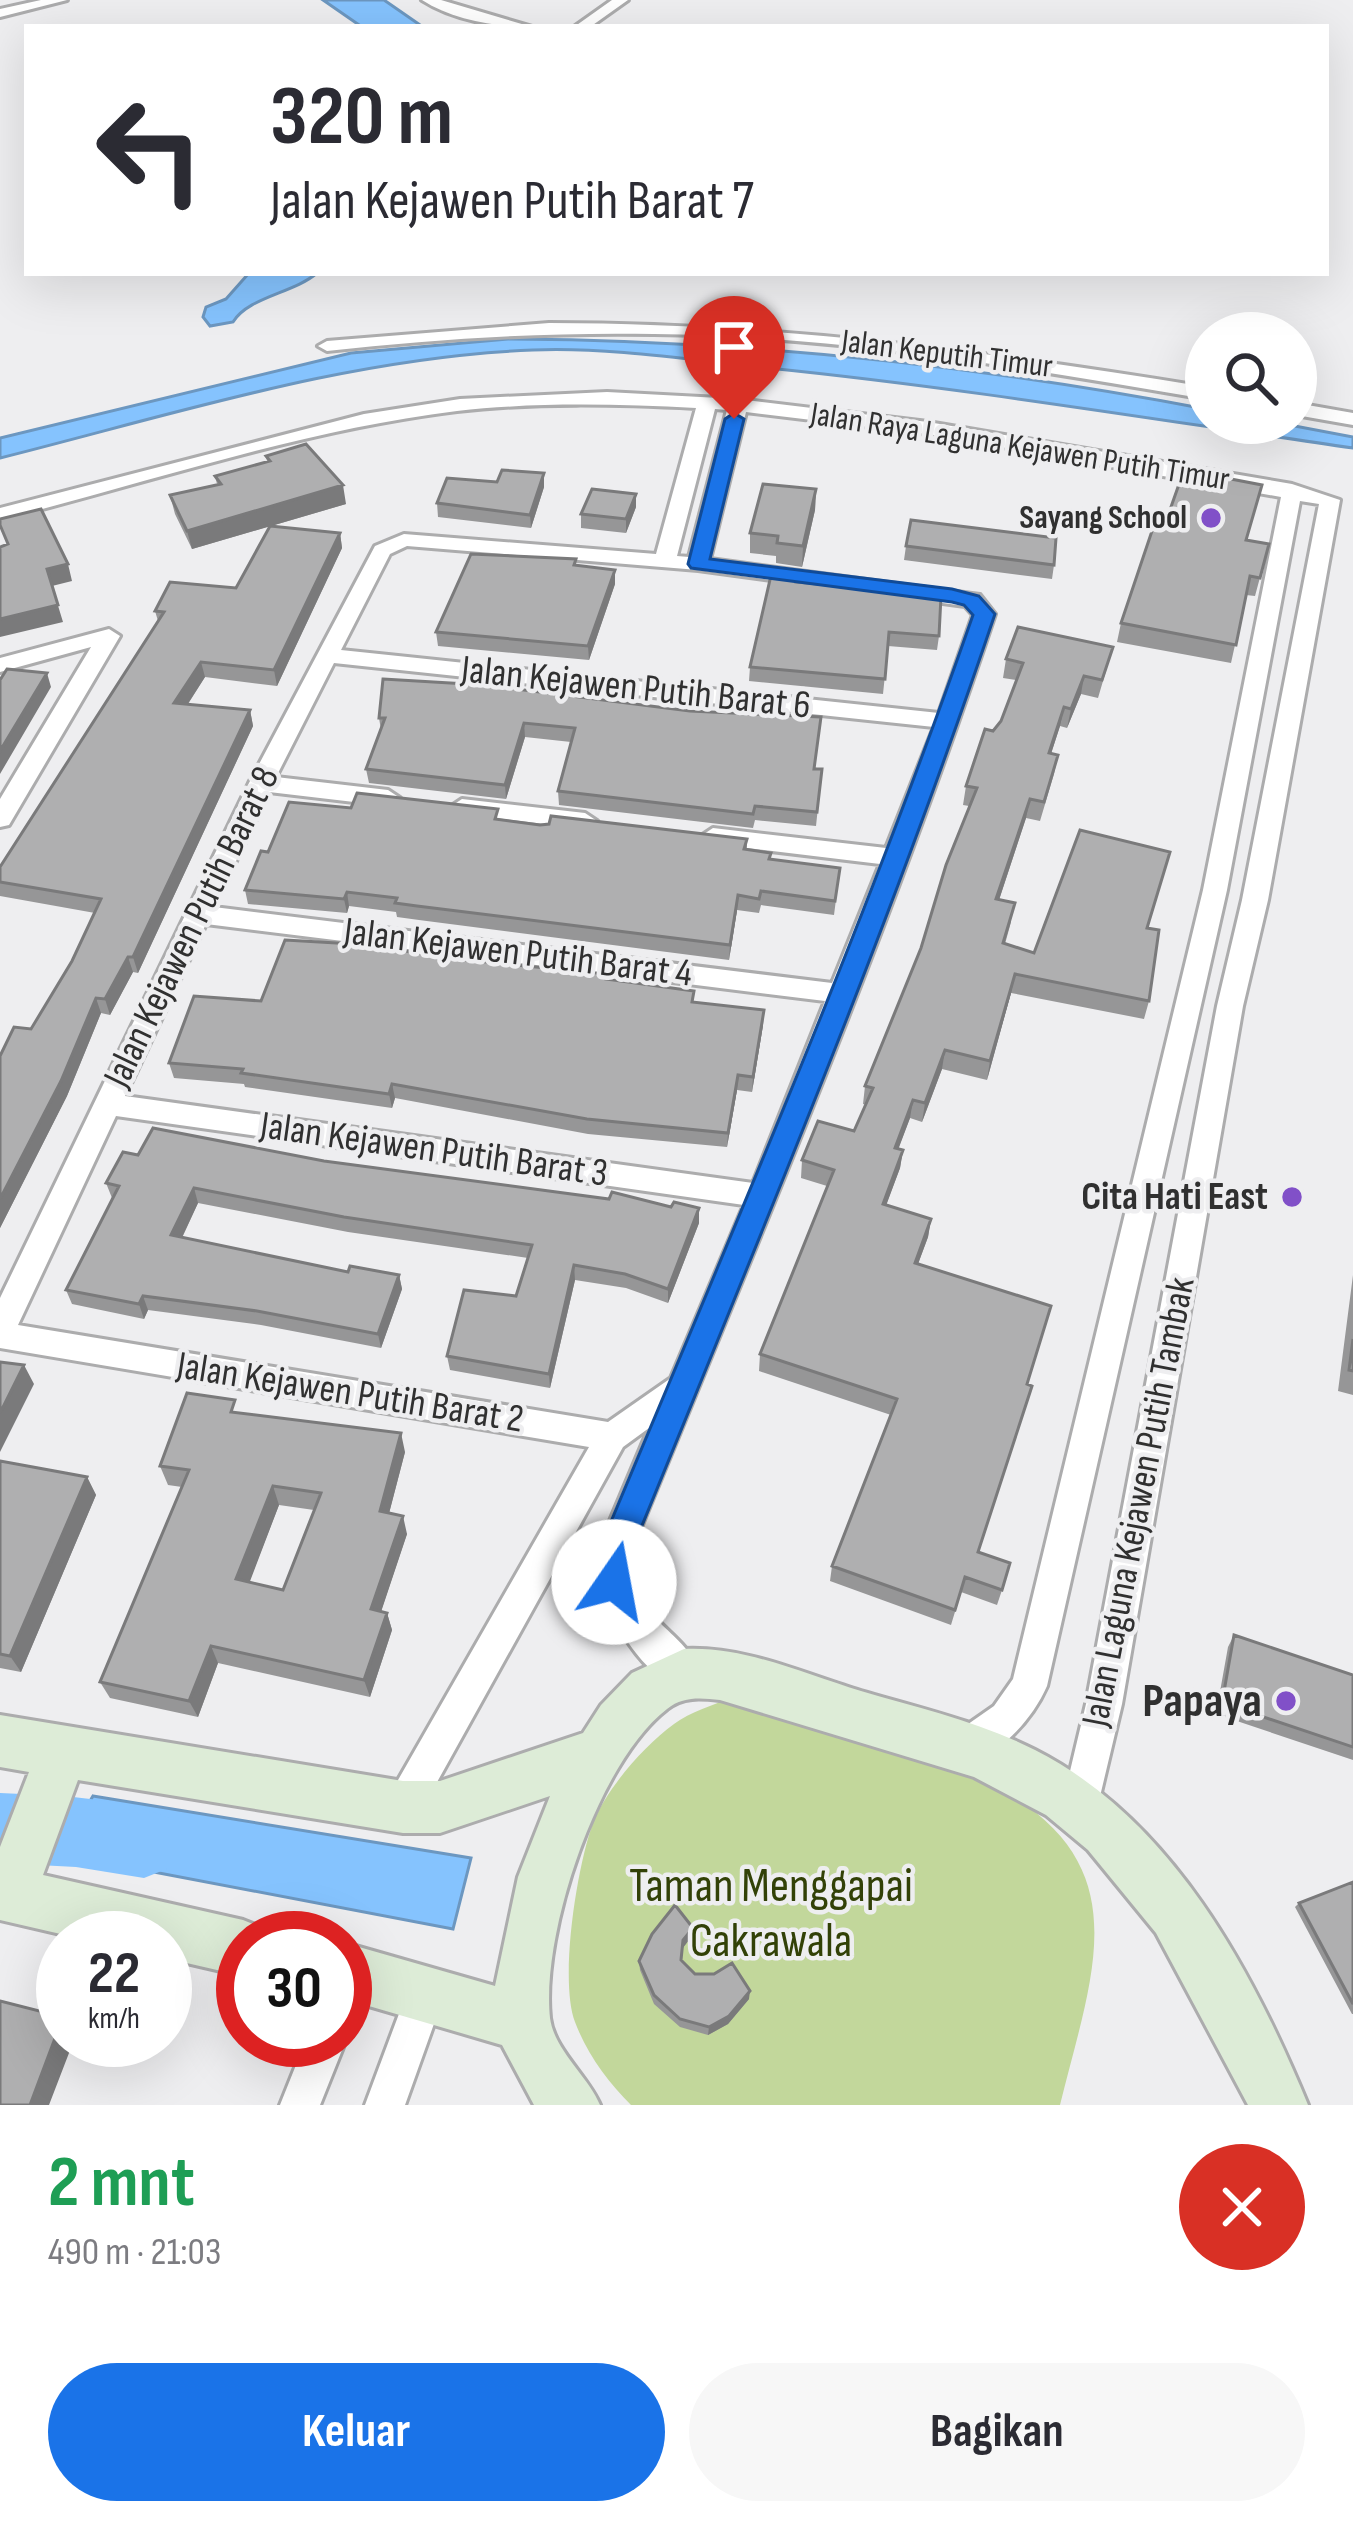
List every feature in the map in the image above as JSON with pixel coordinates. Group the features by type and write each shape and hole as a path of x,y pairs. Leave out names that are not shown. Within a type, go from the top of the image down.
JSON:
{"street":[{"path":"0,4 22,0"},
{"path":"0,14 60,0"},
{"path":"408,0 434,15 474,24"},
{"path":"429,0 512,24"},
{"path":"585,24 621,0"},
{"path":"608,24 642,0"},
{"name":"Jalan Keputih Timur","path":"327,346 452,329 652,327 938,348 1185,389"},
{"name":"Jalan Raya Laguna Kejawen Putih Timur","path":"0,514 383,417 527,399 738,405 928,428 1292,490 1331,502"},
{"path":"684,1674 631,1622 614,1582 614,1555 762,1196 947,722 984,614 972,600 952,596 665,562 707,403"},
{"path":"698,564 738,405"},
{"path":"1317,413 1353,419"},
{"path":"684,484 718,486"},
{"name":"Jalan Laguna Kejawen Putih Tambak","path":"964,1749 1007,1718 1029,1686 1215,890 1292,490"},
{"name":"Jalan Laguna Kejawen Putih Tambak","path":"1079,1809 1104,1704 1218,1072 1331,502"},
{"name":"Jalan Kejawen Putih Barat 8","path":"0,1333 197,914 378,554 404,540 665,562"},
{"path":"0,665 109,635 0,819"},
{"name":"Jalan Kejawen Putih Barat 6","path":"325,655 947,722"},
{"path":"261,783 612,824"},
{"path":"682,832 893,857"},
{"name":"Jalan Kejawen Putih Barat 4","path":"197,914 838,993"},
{"path":"1174,1063 1218,1072"},
{"name":"Jalan Kejawen Putih Barat 3","path":"106,1104 762,1196"},
{"name":"Jalan Kejawen Putih Barat 2","path":"0,1333 612,1437"},
{"path":"403,1807 612,1437 684,1385"},
{"path":"571,2105 559,2095 521,2022 532,1921 561,1830 633,1700 684,1674 740,1679 964,1749 1018,1768 1079,1809 1141,1863 1193,1934 1279,2105"},
{"path":"0,1741 56,1770 440,1808 600,1754"},
{"path":"56,1770 10,1883 216,1940"},
{"path":"372,1983 426,1993 521,2022"},
{"path":"385,2105 426,1993"},
{"path":"300,2105 315,2067"}],"green space":[{"name":"Taman Menggapai Cakrawala","path":"732,1697 984,1780 1034,1811 1067,1845 1086,1881 1094,1920 1093,1962 1060,2105 631,2105 606,2077 575,2022 569,1979 576,1894 593,1823 617,1782 651,1744 680,1720"}],"water":[{"path":"323,0 384,0 419,24 358,24"},
{"path":"246,276 312,276 249,307 233,322 210,326 203,317 206,307 226,299"},
{"path":"508,339 772,350 1119,393 1185,405 1185,423 915,385 651,355 533,350 465,355 331,376 0,458 0,438 351,353"},
{"path":"1317,430 1353,437 1353,448 1317,443"},
{"path":"93,1796 471,1858 453,1929 70,1856 76,1825"}],"building":[{"path":"306,444 343,485 187,531 170,495 221,484 215,476 270,461 266,456"},
{"path":"502,470 544,473 530,515 437,503 447,478 497,482"},
{"path":"1184,470 1262,485 1246,540 1269,544 1260,578 1250,576 1236,645 1121,623 1155,522 1165,524"},
{"path":"763,484 816,489 803,546 777,543 778,536 750,533"},
{"path":"592,489 636,494 626,519 581,514"},
{"path":"41,509 68,564 47,569 58,605 0,619 0,547 8,544 0,519"},
{"path":"911,520 1056,538 1054,565 906,546"},
{"path":"270,526 340,533 274,670 201,662 174,703 250,710 133,957 128,957 105,999 96,998 61,1081 0,1199 0,1056 14,1027 31,1029 72,961 101,899 0,882 0,867 164,612 155,611 170,582 236,588"},
{"path":"471,554 576,559 574,565 615,570 588,646 436,632"},
{"path":"772,571 798,574 796,582 941,596 939,636 889,632 885,679 750,667"},
{"path":"1018,627 1113,647 1102,680 1084,676 1071,709 1064,707 1049,753 1058,755 1044,802 1030,799 996,899 1015,903 1003,943 1034,953 1080,830 1170,852 1147,928 1159,930 1149,1001 1015,974 990,1061 945,1050 925,1103 913,1100 895,1148 903,1150 883,1204 931,1219 915,1263 1051,1306 1027,1384 1032,1386 978,1552 1010,1563 1002,1590 965,1577 955,1610 832,1566 897,1399 760,1354 834,1170 802,1160 818,1121 854,1131 873,1088 865,1086 921,948 946,865 977,788 966,786 985,729 993,731 1001,721 1023,663 1006,659"},
{"path":"7,669 47,673 0,751 0,680"},
{"path":"383,679 484,685 690,711 821,717 814,769 822,769 817,812 755,806 753,814 558,791 575,728 524,723 505,785 366,769 385,718 379,718"},
{"path":"357,793 498,809 495,819 540,825 549,824 551,816 747,839 744,849 771,853 769,859 840,868 835,901 761,891 759,899 738,895 730,945 395,903 397,898 347,892 344,899 245,890 289,802 351,808"},
{"path":"285,940 371,945 446,958 607,974 606,979 694,991 692,1002 764,1010 753,1077 738,1075 728,1133 587,1119 392,1084 389,1094 241,1073 243,1069 169,1063 194,996 261,1001"},
{"path":"153,1128 324,1161 609,1199 612,1192 671,1207 674,1202 699,1208 668,1289 625,1274 574,1265 549,1374 447,1356 464,1290 516,1296 532,1245 344,1217 194,1188 171,1235 348,1272 350,1266 399,1275 378,1334 257,1311 143,1296 139,1304 66,1290 119,1186 106,1183 123,1152 138,1155"},
{"path":"0,1362 24,1365 0,1413"},
{"path":"187,1393 235,1400 231,1412 401,1433 380,1511 403,1516 371,1609 387,1613 364,1680 211,1646 189,1701 100,1682 189,1470 160,1466","holes":["273,1486 321,1493 283,1590 236,1579"]},
{"path":"0,1461 87,1477 10,1656 0,1654"},
{"name":"Papaya","path":"1234,1635 1353,1675 1353,1747 1222,1703"},
{"path":"1353,1882 1353,2004 1299,1903"},
{"path":"675,1905 693,1928 683,1940 681,1960 695,1974 714,1974 732,1963 750,1991 729,2016 709,2027 680,2019 654,1995 639,1961 652,1934"},
{"path":"0,2001 36,2010 36,2067 44,2067 30,2105 0,2105"}],"waterway":[{"path":"0,1828 76,1832 144,1843"}],"place":[{"name":"Sayang School","path":"1211,518"},
{"name":"Cita Hati East","path":"1292,1197"},
{"name":"Papaya","path":"1286,1701"}],"route":[{"path":"614,1582 614,1555 762,1196 947,722 984,614 972,600 952,596 698,564 734,419"}]}
